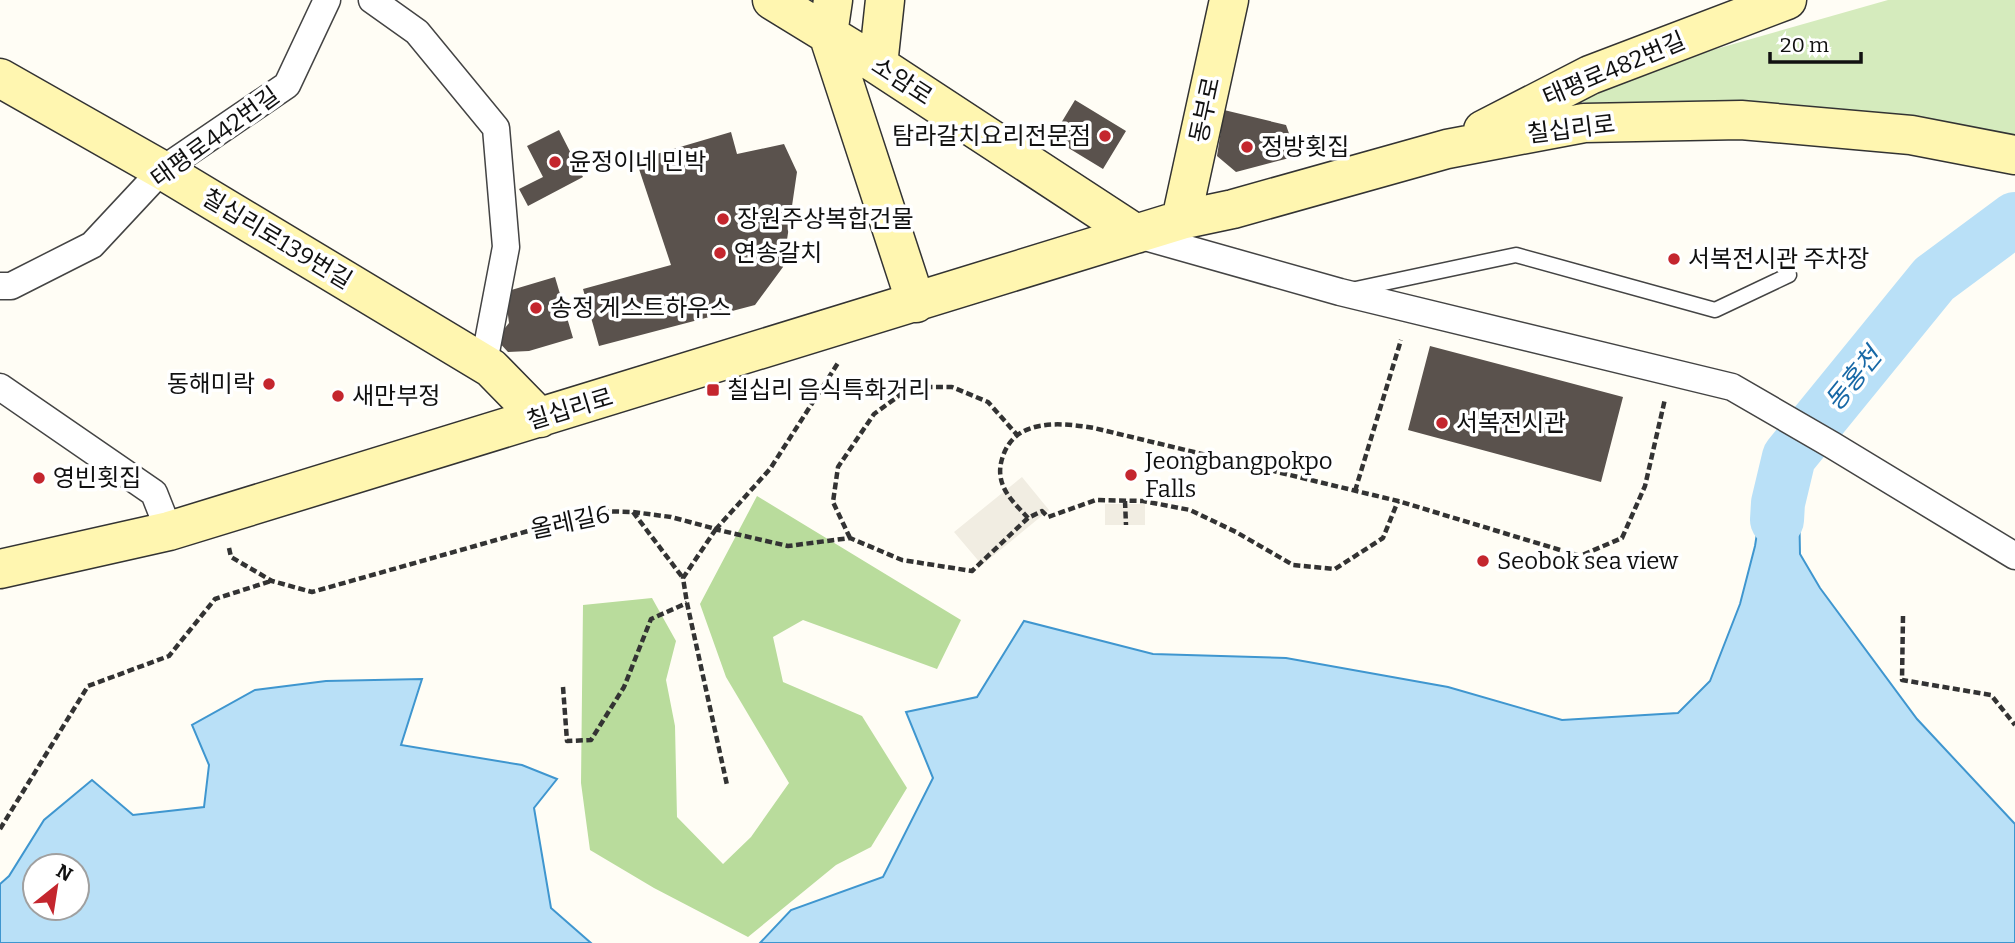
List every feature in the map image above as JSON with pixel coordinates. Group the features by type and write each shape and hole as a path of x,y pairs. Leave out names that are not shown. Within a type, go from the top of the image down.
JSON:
{"main road":[{"name":"소암로","path":"772,0 830,17 878,65 1136,234"},
{"path":"878,65 886,0"},
{"name":"동부로","path":"1181,220 1229,0"},
{"name":"태평로482번길","path":"1447,149 1590,75 1787,0"},
{"path":"830,17 916,303"},
{"name":"칠십리로139번길","path":"0,78 162,170 491,368 540,418"},
{"name":"칠십리로","path":"0,569 169,531 1181,220 1233,209 1447,149 1584,123 1741,120 1910,135 2015,155"}],"street":[{"name":"태평로442번길","path":"0,286 11,286 92,245 162,170 286,85 327,0"},
{"path":"372,0 417,32 496,128 506,247 486,352 480,362"},
{"path":"1136,234 1340,292 1732,387 1832,444 2015,556"},
{"path":"0,387 155,494 169,531"}],"lane":[{"path":"1340,292 1516,256 1715,310 1789,275"}],"path":[{"path":"1356,491 1401,340"},
{"path":"683,578 716,529 770,469 838,362"},
{"path":"1028,518 1005,491 999,475 1005,449 1027,430 1062,423 1094,428 1398,501 1580,556 1622,538 1645,486 1670,373"},
{"path":"1018,436 988,402 952,387 911,387 874,414 838,467 833,502 850,538 902,560 972,571 1028,518 1042,511 1048,517 1096,500 1143,501 1190,510 1236,532 1293,565 1335,569 1383,538 1398,501"},
{"path":"1125,501 1126,525"},
{"name":"올레길6","path":"230,557 272,581 312,592 599,511 671,517 788,546 850,538"},
{"path":"633,512 683,578 727,785"},
{"path":"0,830 88,686 169,656 215,599 272,581"},
{"path":"563,687 568,741 591,740 624,687 651,619 687,603"},
{"path":"1903,616 1902,680 1991,695 2015,725"}],"green space":[{"path":"1888,0 2015,0 2015,150 1544,98"},
{"path":"757,496 961,620 937,669 803,620 773,637 783,682 862,716 907,788 871,847 836,865 748,937 654,888 590,850 581,783 583,605 652,598 676,641 666,680 675,726 677,817 723,864 751,837 789,783 726,677 700,604"}],"shaded area":[{"path":"1022,477 1049,510 982,565 954,532"},
{"path":"1105,504 1145,504 1145,525 1105,525"}],"water":[{"path":"1771,445 1798,450 1800,554 1820,588 1917,719 2015,824 2015,943 760,943 791,910 883,877 933,778 906,712 977,697 1024,621 1153,654 1286,658 1448,687 1562,720 1678,713 1710,681 1740,604 1755,546"},
{"path":"422,679 401,745 522,765 557,779 534,808 551,908 591,943 0,943 0,884 9,876 21,857 21,922 91,922 91,852 24,852 44,820 92,780 133,815 204,807 209,765 192,725 255,690 326,681"}],"building":[{"path":"1075,100 1126,131 1103,169 1052,138"},
{"path":"1224,110 1286,125 1297,156 1236,172 1217,156"},
{"name":"윤정이네 민박","path":"559,130 583,177 528,206 519,189 543,177 527,146"},
{"name":"장원주상복합건물","path":"731,132 737,154 784,144 797,172 783,267 755,305 599,346 583,289 671,265 636,160"},
{"name":"송정 게스트하우스","path":"555,277 573,338 529,351 508,352 496,339 509,323 505,292"},
{"path":"1430,346 1623,397 1601,482 1408,430"}],"waterway":[{"name":"동홍천","path":"1777,520 1778,503 1789,457 1934,279 2015,219"}],"place":[{"name":"탐라갈치요리전문점","path":"1105,136"},
{"name":"정방횟집","path":"1247,147"},
{"name":"윤정이네 민박","path":"555,162"},
{"name":"장원주상복합건물","path":"723,219"},
{"name":"연송갈치","path":"720,253"},
{"name":"서복전시관 주차장","path":"1674,259"},
{"name":"송정 게스트하우스","path":"536,308"},
{"name":"동해미락","path":"269,384"},
{"name":"칠십리 음식특화거리","path":"713,390"},
{"name":"새만부정","path":"338,396"},
{"name":"서복전시관","path":"1442,423"},
{"name":"Jeongbangpokpo Falls","path":"1131,475"},
{"name":"영빈횟집","path":"39,478"},
{"name":"Seobok sea view","path":"1483,561"}]}
